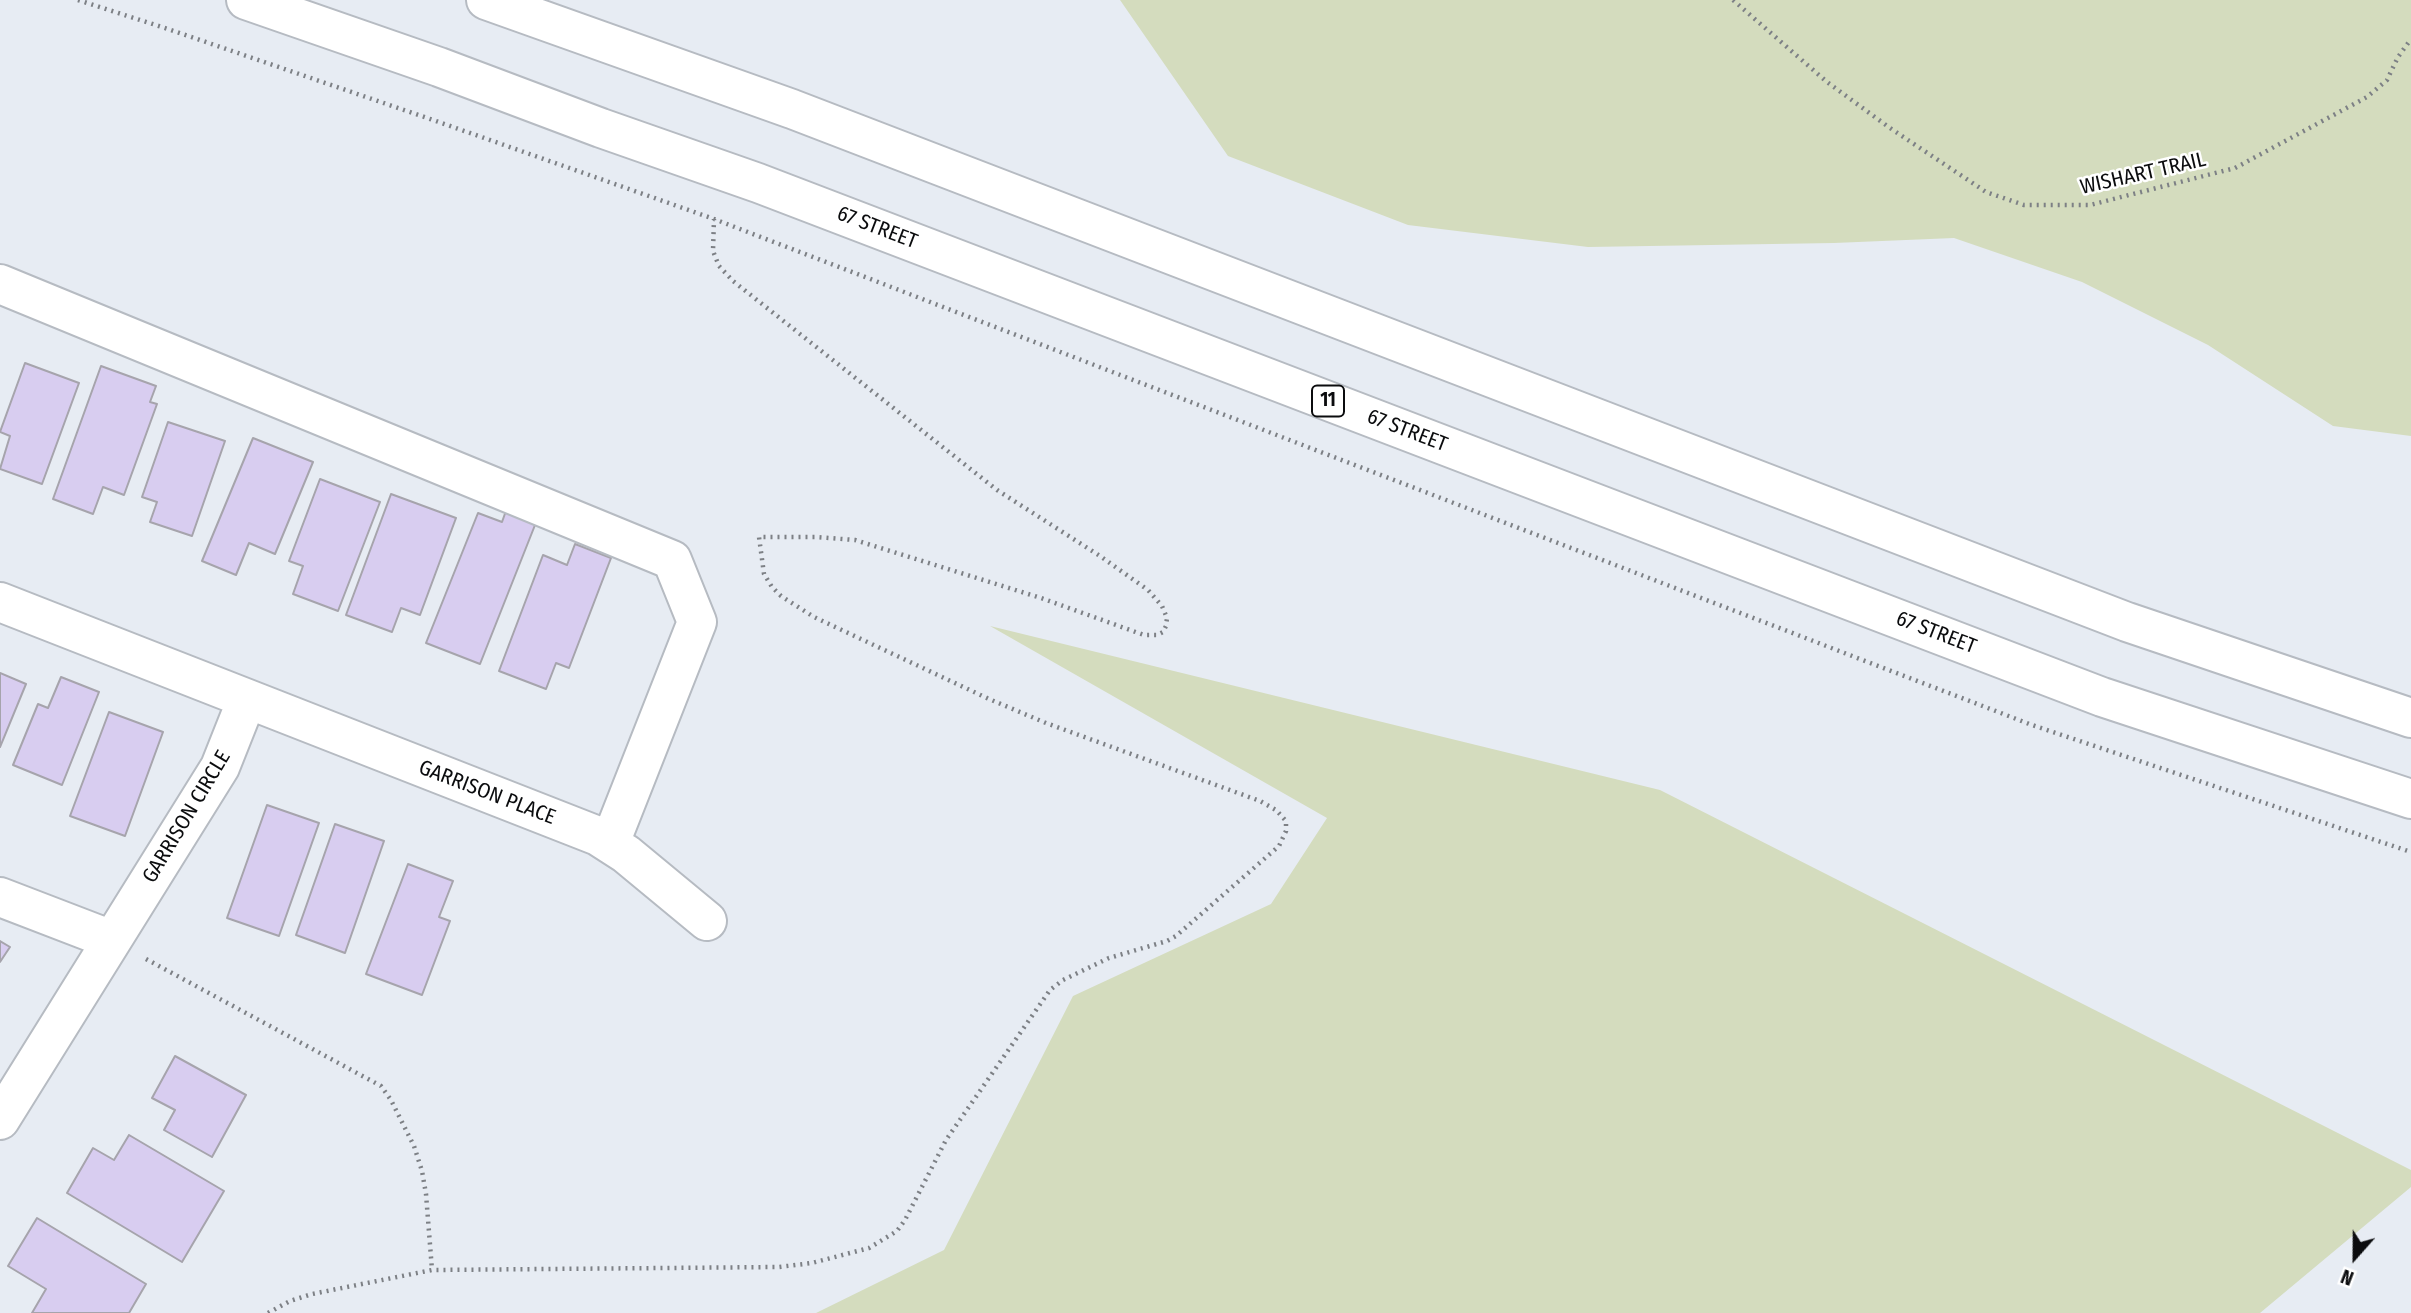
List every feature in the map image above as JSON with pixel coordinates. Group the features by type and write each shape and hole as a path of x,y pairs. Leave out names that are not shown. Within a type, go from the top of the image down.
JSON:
{"main road":[{"name":"67 STREET","path":"246,0 771,188 2102,696 2411,799"},
{"path":"486,0 792,109 2127,622 2411,718"},
{"path":"4,295 672,560 697,622 610,843"},
{"path":"0,602 247,699"},
{"name":"GARRISON PLACE","path":"247,699 598,836 707,922"},
{"name":"GARRISON CIRCLE","path":"0,1120 220,767 247,699"},
{"path":"0,897 112,940"}],"path":[{"path":"78,0 714,219 2032,725 2411,852"},
{"name":"WISHART TRAIL","path":"1733,0 1827,82 1890,128 1986,192 2024,205 2090,205 2235,168 2367,97 2387,80 2411,39"},
{"path":"268,1313 290,1301 312,1294 432,1270 779,1267 812,1263 869,1248 897,1231 905,1220 946,1140 1050,989 1074,974 1109,958 1176,936 1279,846 1286,831 1286,821 1276,810 1259,801 1046,723 989,699 814,617 772,587 764,574 759,537 855,540 1041,598 1144,635 1157,635 1167,626 1162,606 1148,590 997,490 733,281 719,266 713,251 714,219"},
{"path":"112,940 381,1086 414,1146 426,1194 432,1270"}],"green space":[{"path":"1120,0 2411,0 2411,436 2333,426 2208,345 2082,282 1954,238 1588,247 1408,225 1228,156"},
{"path":"990,626 1660,790 2411,1170 2411,1187 2260,1313 816,1313 944,1250 1073,996 1271,904 1327,818"}],"building":[{"path":"25,363 79,383 42,484 0,469 10,436 0,432"},
{"path":"101,366 156,386 150,402 157,404 124,495 103,487 93,514 53,499"},
{"path":"168,422 225,441 192,536 150,522 157,502 142,497"},
{"path":"253,438 313,462 275,554 249,543 236,575 202,561"},
{"path":"320,479 380,502 338,611 293,594 303,566 289,561"},
{"path":"391,494 456,518 420,615 401,608 392,632 346,615"},
{"path":"507,508 537,520 480,664 426,643 478,513 502,522"},
{"path":"575,544 611,558 569,668 556,663 546,689 499,671 543,555 567,565"},
{"path":"0,673 26,684 0,747"},
{"path":"61,677 99,692 62,785 13,765 38,704 48,708"},
{"path":"109,712 163,732 125,836 70,816"},
{"path":"267,805 319,823 279,936 227,918"},
{"path":"335,824 384,841 345,953 296,935"},
{"path":"408,864 453,881 439,917 450,921 422,995 366,974"},
{"path":"0,941 10,947 0,962"},
{"path":"175,1056 246,1095 212,1157 164,1130 175,1110 152,1098"},
{"path":"129,1135 224,1191 182,1262 67,1193 93,1148 114,1160"},
{"path":"37,1218 146,1284 129,1313 32,1313 46,1289 8,1266"}]}
